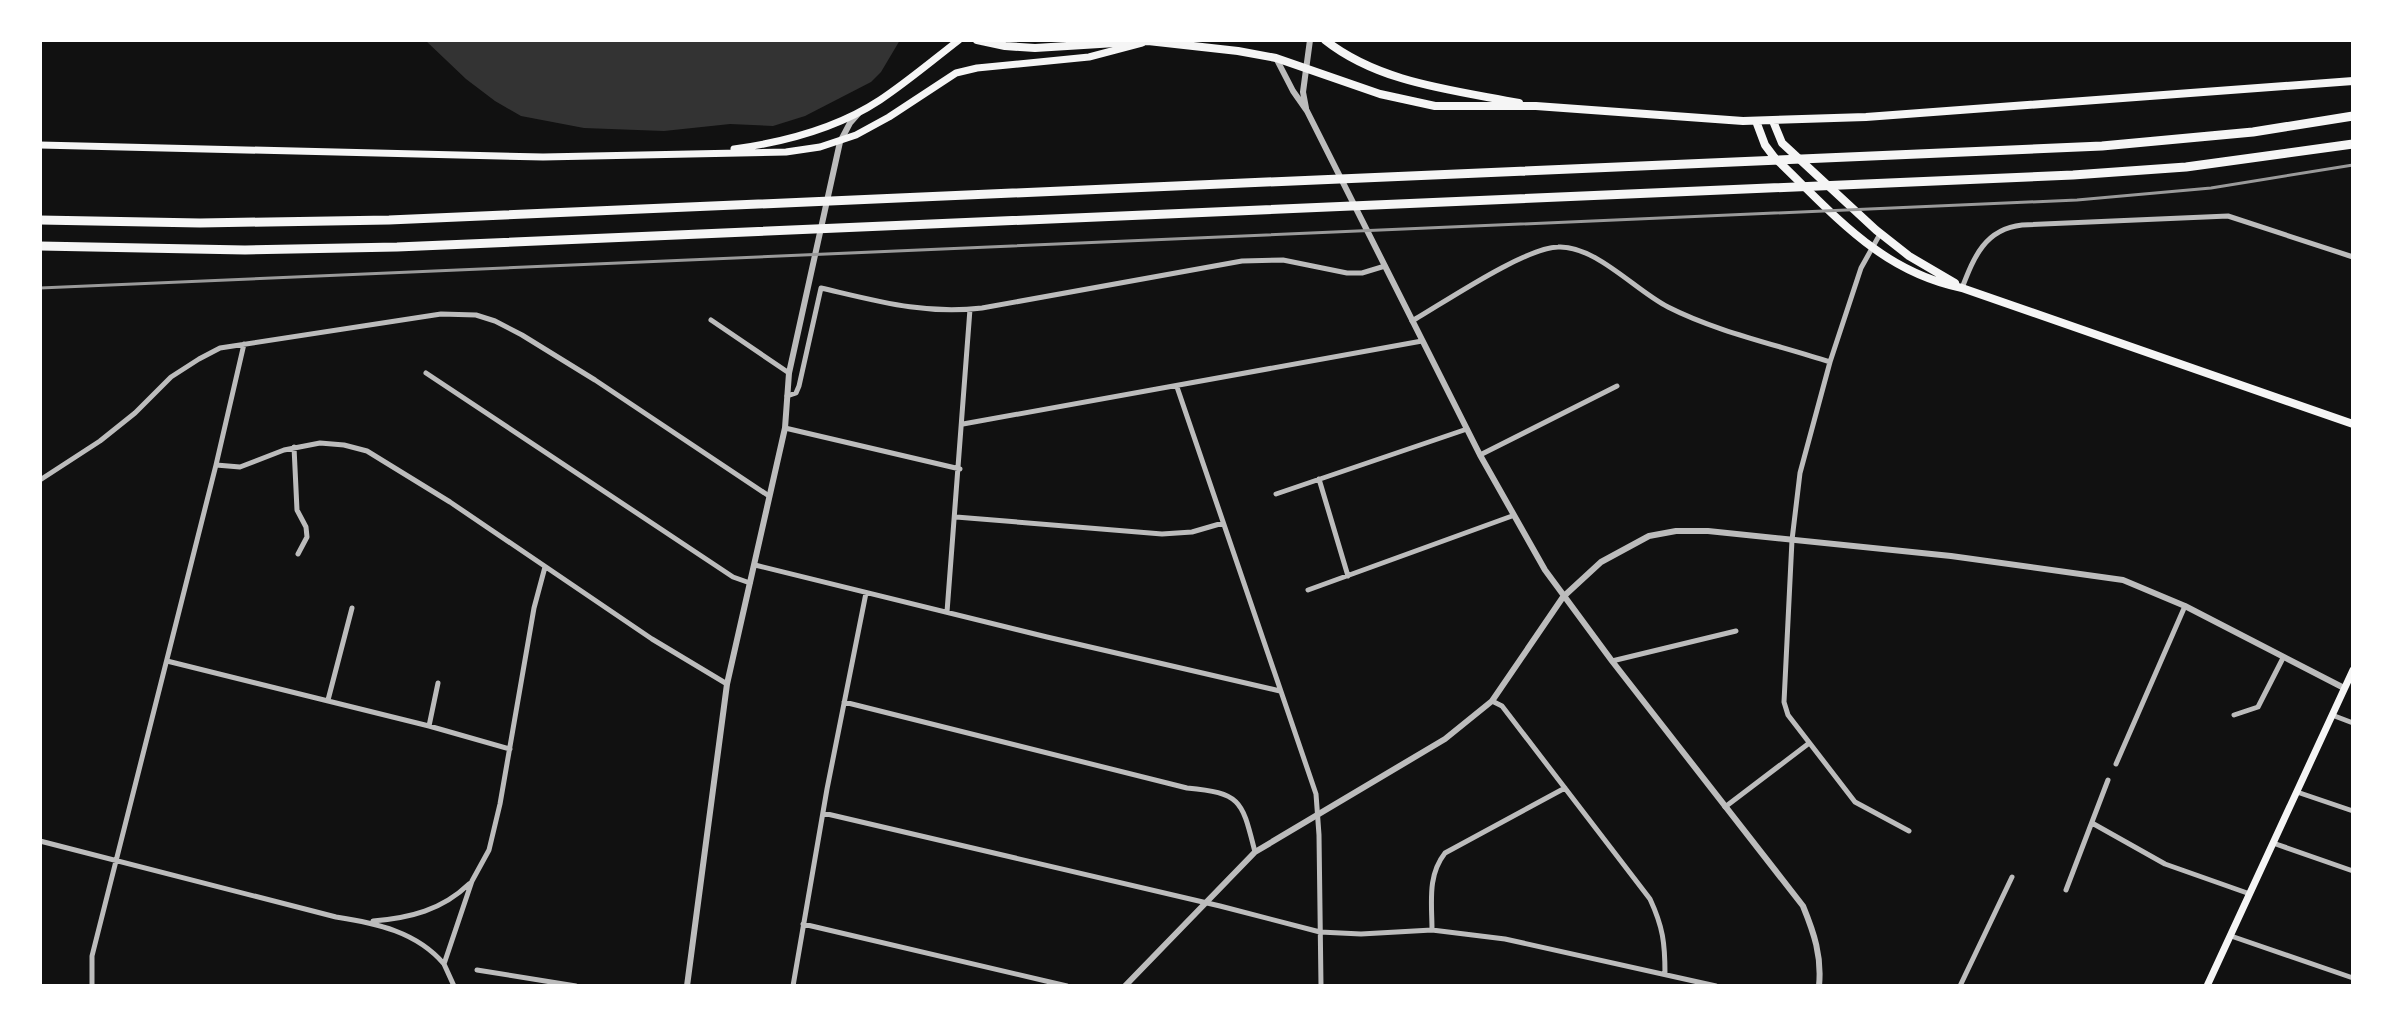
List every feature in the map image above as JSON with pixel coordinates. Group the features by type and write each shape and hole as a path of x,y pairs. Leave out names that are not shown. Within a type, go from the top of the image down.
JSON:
{"highway":[{"path":"40,220 314,223 1746,162 2140,143 2253,132 2353,116"},
{"path":"40,246 169,250 333,249 1775,188 2149,170 2248,160 2353,144"}],"main road":[{"path":"704,154 797,137 861,111 893,91 959,40"},
{"path":"977,40 1017,47 1160,40"},
{"path":"1325,40 1357,62 1394,76 1536,106"},
{"path":"40,145 529,157 786,152 840,142 889,117 956,73 977,68 1096,56 1148,41 1276,58 1380,94 1427,105 1536,106 1756,121 1920,113 2353,81"},
{"path":"1756,121 1765,145 1774,157 1871,248 1894,264 1920,277 1962,288 2353,424"},
{"path":"1773,121 1782,143 1880,234 1909,256 1962,288"},
{"path":"2207,986 2353,670"}],"street":[{"path":"1307,111 1303,92 1310,40"},
{"path":"1276,58 1307,111 1512,516 1563,597 1803,906 1818,942 1819,986"},
{"path":"687,986 727,684 785,428 789,373 840,142 861,111"},
{"path":"1962,288 1983,244 1999,232 2017,225 2234,216 2353,257"},
{"path":"1880,234 1864,261 1830,362 1800,473 1792,540 1784,702 1788,715 1808,744 1855,802 1909,831"},
{"path":"1412,321 1520,259 1546,249 1568,248 1589,254 1670,308 1706,323 1830,362"},
{"path":"787,396 799,389 821,288 916,310 970,309 1242,261 1283,260 1347,273 1362,273 1385,266"},
{"path":"947,612 970,309"},
{"path":"40,480 112,432 171,377 220,348 441,314 476,315 522,335 769,496"},
{"path":"711,320 789,373"},
{"path":"963,424 1422,341"},
{"path":"92,986 92,956 244,344"},
{"path":"426,373 733,577 750,583"},
{"path":"1480,455 1617,386"},
{"path":"1177,387 1316,794 1321,986"},
{"path":"785,428 960,469"},
{"path":"1276,494 1467,429"},
{"path":"216,465 229,468 247,465 294,447 333,443 377,456 652,639 727,684"},
{"path":"294,447 297,510 306,527 307,537 298,554"},
{"path":"1319,479 1348,576"},
{"path":"1308,590 1512,516"},
{"path":"956,517 1162,534 1192,532 1223,523"},
{"path":"1125,986 1255,852 1445,739 1492,701 1563,597 1601,562 1649,536 1676,531 1708,531 1951,556 2109,577 2135,583 2185,606 2344,688"},
{"path":"755,565 1281,691"},
{"path":"444,964 472,881 489,850 534,608 545,567"},
{"path":"793,986 866,593"},
{"path":"2116,764 2185,606"},
{"path":"328,700 352,608"},
{"path":"1612,661 1736,631"},
{"path":"2234,715 2258,707 2283,658"},
{"path":"167,661 510,749"},
{"path":"429,726 438,683"},
{"path":"1492,701 1502,706 1650,899 1661,923 1665,942 1665,974"},
{"path":"844,702 1187,788 1229,794 1238,801 1255,852"},
{"path":"2332,715 2353,723"},
{"path":"1725,807 1808,744"},
{"path":"2066,890 2108,780"},
{"path":"1432,930 1431,880 1435,865 1445,853 1565,788"},
{"path":"2297,792 2353,811"},
{"path":"823,813 1320,932 1361,934 1432,930 1505,939 1716,986"},
{"path":"2092,823 2165,864 2250,894"},
{"path":"40,841 336,917 368,922 422,942 444,964 454,986"},
{"path":"2273,843 2353,871"},
{"path":"1960,986 2012,877"},
{"path":"368,922 400,919 430,911 455,898 472,881"},
{"path":"803,924 1067,986"},
{"path":"2231,936 2353,978"},
{"path":"477,970 576,986"}],"shaded area":[{"path":"425,40 900,40 881,72 871,82 805,116 773,126 730,124 664,131 584,128 521,116 466,79"}],"railway":[{"path":"40,288 2077,200 2211,188 2353,165"}]}
